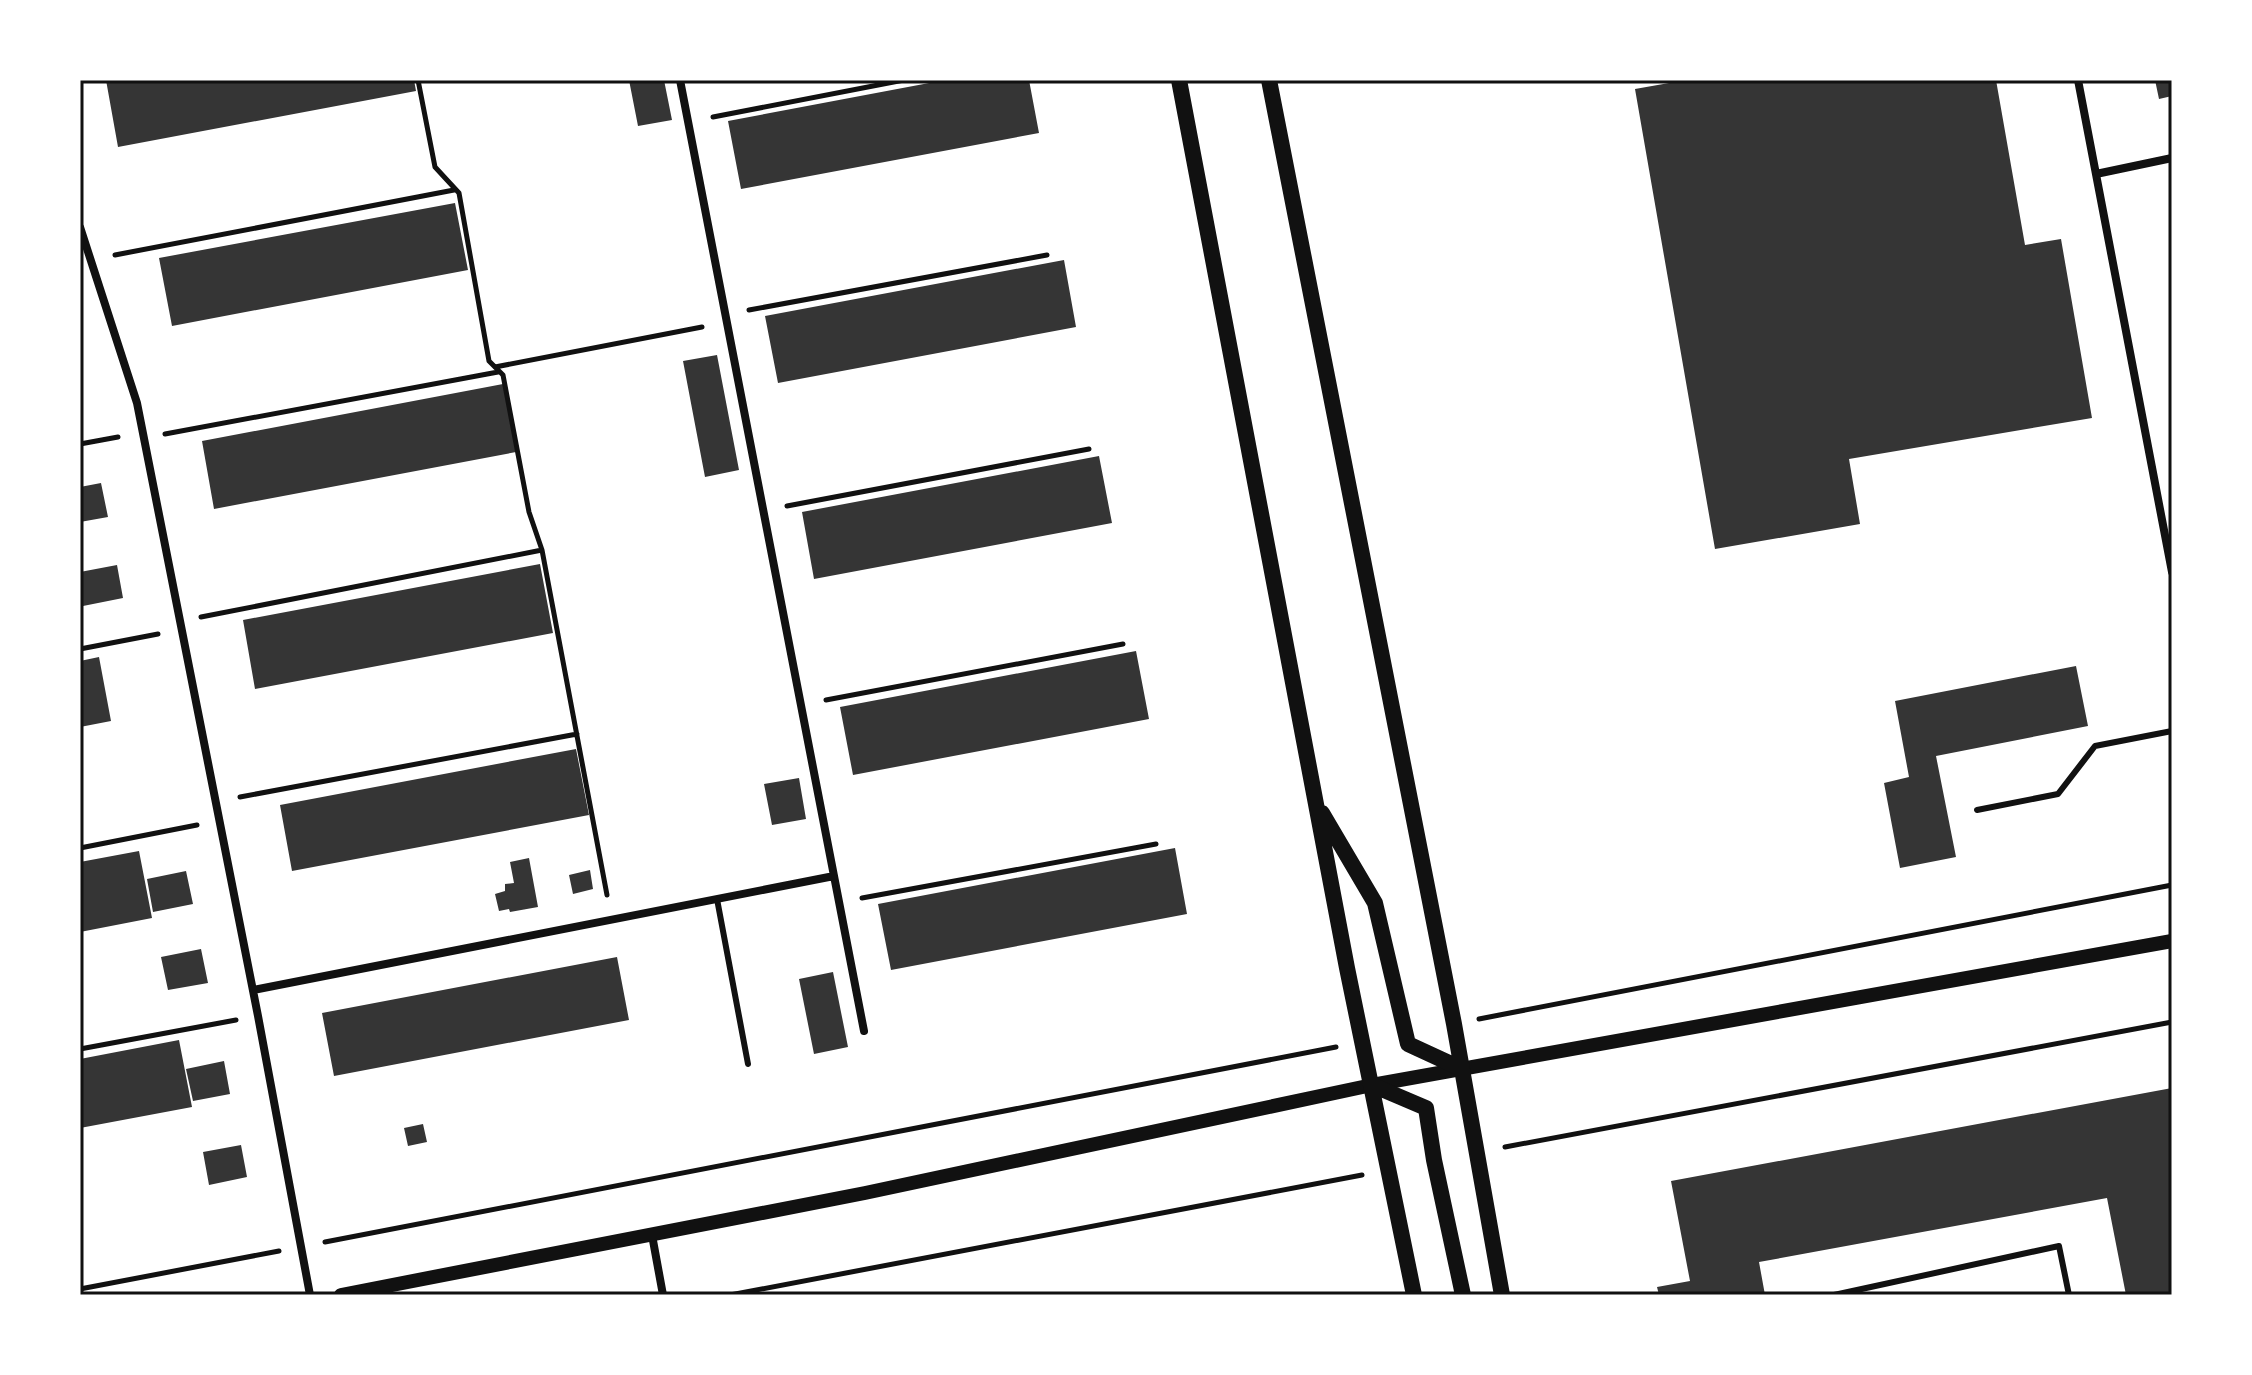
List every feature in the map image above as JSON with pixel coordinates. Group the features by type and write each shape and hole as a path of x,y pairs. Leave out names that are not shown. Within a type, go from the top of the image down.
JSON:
{"main road":[{"path":"1179,80 1362,1042 1414,1295"},
{"path":"1269,80 1454,1024 1502,1295"},
{"path":"1316,803 1375,903 1408,1044 1460,1068"},
{"path":"1372,1085 1426,1108 1463,1295"}],"street":[{"path":"680,80 864,1031"},
{"path":"2078,80 2172,572"},
{"path":"2096,174 2172,158"},
{"path":"80,227 137,403 310,1295"},
{"path":"253,990 834,876"},
{"path":"341,1295 880,1190 1372,1085 2172,941"},
{"path":"652,1235 663,1295"}],"lane":[{"path":"1977,810 2058,794 2095,746 2172,731"},
{"path":"717,899 748,1064"},
{"path":"1834,1295 2059,1246 2069,1295"}],"path":[{"path":"418,80 435,167 459,193 489,361 503,375 529,512 542,550 612,919"},
{"path":"688,122 904,80"},
{"path":"90,260 455,190"},
{"path":"80,444 497,369 726,318 1047,255"},
{"path":"763,511 1089,449"},
{"path":"80,649 542,550"},
{"path":"801,705 1123,644"},
{"path":"216,801 577,734"},
{"path":"80,848 219,821"},
{"path":"839,903 1156,844"},
{"path":"1454,1024 2172,885"},
{"path":"80,1049 258,1016"},
{"path":"1476,1152 2172,1022"},
{"path":"80,1289 1362,1042"},
{"path":"730,1295 1389,1169"}],"building":[{"path":"106,80 414,80 416,91 118,147"},
{"path":"629,80 664,80 672,120 638,126"},
{"path":"945,80 1029,80 1039,133 741,189 728,121"},
{"path":"1686,80 1996,80 2025,245 2061,239 2092,418 1849,459 1860,524 1715,549 1635,89"},
{"path":"2155,80 2172,80 2172,96 2159,99"},
{"path":"455,203 468,270 172,326 159,258"},
{"path":"1064,260 1076,327 778,383 765,316"},
{"path":"717,355 739,470 705,477 683,361"},
{"path":"503,384 516,452 214,509 202,441"},
{"path":"1099,456 1112,523 814,579 802,512"},
{"path":"101,483 108,517 80,522 80,487"},
{"path":"540,564 553,633 255,689 243,620"},
{"path":"117,565 123,598 83,606 80,572"},
{"path":"1136,651 1149,719 853,775 840,707"},
{"path":"99,657 111,721 80,727 80,661"},
{"path":"2076,666 2088,726 1936,756 1956,857 1900,868 1884,783 1909,777 1895,701"},
{"path":"576,749 589,815 292,871 280,805"},
{"path":"799,778 806,819 772,825 764,784"},
{"path":"1175,848 1187,914 891,970 878,904"},
{"path":"139,851 152,918 80,932 80,862"},
{"path":"529,858 538,907 499,911 495,894 505,891 505,884 514,883 510,862"},
{"path":"590,870 593,889 573,894 569,875"},
{"path":"186,871 193,904 153,912 147,879"},
{"path":"201,949 208,983 168,990 161,957"},
{"path":"617,957 629,1020 334,1076 322,1013"},
{"path":"833,972 848,1047 814,1054 799,979"},
{"path":"179,1040 192,1107 80,1128 80,1059"},
{"path":"224,1061 230,1094 193,1101 186,1069"},
{"path":"2172,1088 2172,1295 2126,1295 2107,1198 1759,1262 1765,1295 1659,1295 1657,1287 1690,1281 1671,1181"},
{"path":"423,1124 427,1142 408,1146 404,1128"},
{"path":"241,1145 247,1177 209,1185 203,1152"}]}
